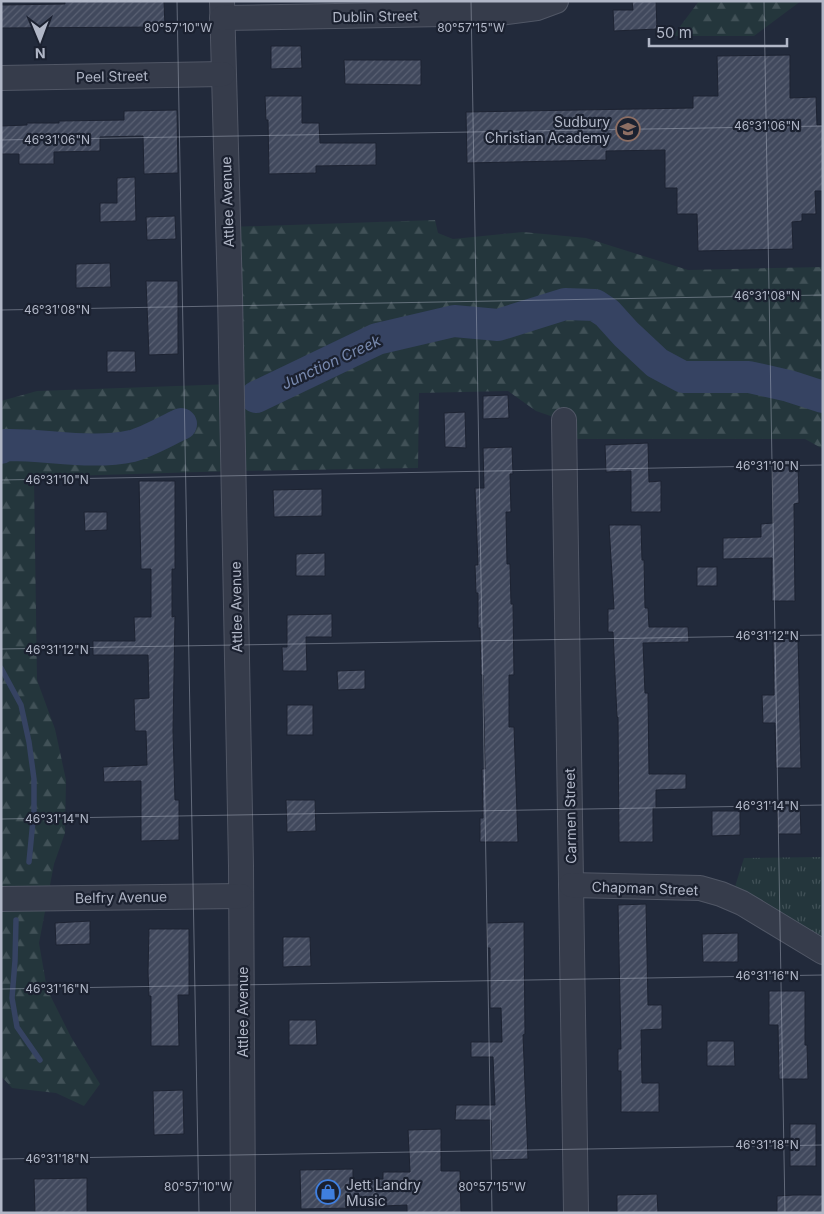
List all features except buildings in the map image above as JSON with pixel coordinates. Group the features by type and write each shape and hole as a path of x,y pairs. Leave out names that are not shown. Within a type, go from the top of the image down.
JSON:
{"street":[{"name":"Dublin Street","path":"222,10 499,13 537,8 556,1"},
{"name":"Attlee Avenue","path":"222,10 230,295 241,896 243,1213"},
{"name":"Peel Street","path":"1,78 223,74"},
{"name":"Carmen Street","path":"564,420 576,1213"},
{"name":"Chapman Street","path":"571,885 700,888 721,894 742,904 823,952"},
{"name":"Belfry Avenue","path":"1,899 241,896"}],"green space":[{"path":"699,1 801,1 754,36 673,36"},
{"path":"435,220 438,233 453,239 523,232 586,238 688,270 823,267 823,449 805,439 566,439 565,421 536,411 508,391 419,393 418,468 34,477 37,680 55,729 66,780 65,833 54,864 39,943 47,989 71,1037 100,1084 84,1106 56,1093 12,1088 1,1076 1,401 37,391 232,384 229,227"},
{"path":"823,857 823,948 732,896 744,858"}],"waterway":[{"name":"Junction Creek","path":"256,397 377,339 454,321 498,325 565,304 595,305 607,313 657,363 683,377 749,377 789,386 823,397"},
{"name":"Junction Creek","path":"1,448 5,445 21,445 100,450 132,446 181,424"},
{"path":"1,668 21,705 29,742 34,779 34,810 29,862"},
{"path":"16,920 12,998 17,1027 40,1060"}],"place":[{"name":"Sudbury Christian Academy","path":"628,129"},
{"name":"Jett Landry Music","path":"328,1192"}]}
